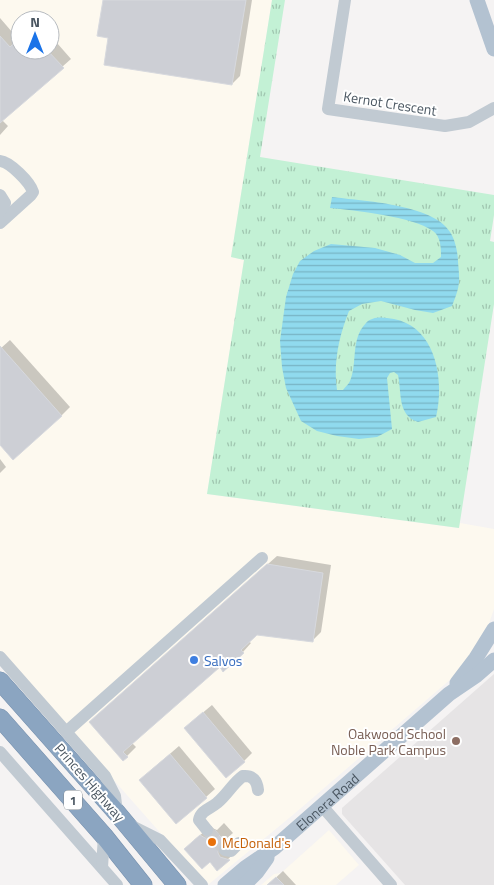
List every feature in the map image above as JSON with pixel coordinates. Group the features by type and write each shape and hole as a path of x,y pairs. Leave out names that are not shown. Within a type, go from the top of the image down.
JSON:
{"highway":[{"name":"Princes Highway","path":"0,680 177,885"},
{"name":"Princes Highway","path":"0,718 104,836 143,885"}],"main road":[{"path":"477,0 494,49"},
{"name":"Elonera Road","path":"449,694 489,639 494,628"},
{"path":"468,669 484,656 494,652"},
{"name":"Elonera Road","path":"225,885 274,848 449,694 477,675 494,660"},
{"name":"Elonera Road","path":"244,885 257,872 274,848"}],"street":[{"name":"Kernot Crescent","path":"345,0 328,109 445,126 469,122 494,108"},
{"path":"0,161 9,163 30,186 32,192 0,223"},
{"path":"0,195 5,203 0,211"},
{"path":"66,732 262,558"},
{"path":"0,657 105,776 115,796 121,818 160,840 202,885"},
{"path":"0,752 117,885"},
{"path":"206,830 199,820 200,816 220,801 238,779 243,776 253,778 256,781 258,790"},
{"path":"322,806 391,885"},
{"path":"102,867 104,836"},
{"path":"225,850 231,851 240,843"}],"shaded area":[{"path":"0,0 272,0 231,257 244,260 207,494 458,528 460,523 494,529 494,609 485,635 459,672 294,814 209,884 164,837 0,651"},
{"name":"Oakwood School Noble Park Campus","path":"494,674 494,885 405,885 342,814 342,808"},
{"path":"329,830 359,865 336,885 261,885 274,874 281,873"}],"green space":[{"path":"272,0 285,0 260,157 494,195 494,215 490,241 494,242 494,304 459,528 207,494 244,260 231,257"}],"water":[{"path":"332,197 396,205 429,215 450,232 457,250 459,284 452,306 433,313 381,301 362,304 349,311 342,330 338,350 337,390 343,390 350,381 354,366 356,344 361,330 368,321 376,318 387,318 404,322 417,330 426,341 433,355 437,370 439,386 436,417 418,422 411,419 403,409 398,375 394,372 390,373 387,378 392,429 377,437 359,439 337,436 317,431 301,421 286,388 280,341 286,297 293,274 300,261 314,251 331,244 375,248 400,255 415,263 433,263 441,257 440,243 438,236 433,231 412,222 354,210 330,208"}],"building":[{"path":"103,0 246,0 232,85 104,65 108,38 97,36"},
{"path":"0,36 10,47 10,60 56,60 64,68 0,123"},
{"path":"0,346 62,416 13,460 0,445"},
{"name":"Salvos","path":"267,564 323,573 313,642 257,635 241,650 244,653 223,672 220,667 123,752 128,757 123,761 89,722"},
{"path":"203,712 245,762 226,778 184,728"},
{"path":"170,754 207,798 176,824 139,780"},
{"path":"215,830 225,842 218,845 220,857 230,860 217,871 210,862 202,869 184,849 200,835 209,838"},
{"path":"276,877 284,885 267,885"}],"tunnel":[{"path":"207,830 225,850"}],"place":[{"name":"Salvos","path":"194,660"},
{"name":"Oakwood School Noble Park Campus","path":"456,741"},
{"name":"McDonald's","path":"212,842"}]}
